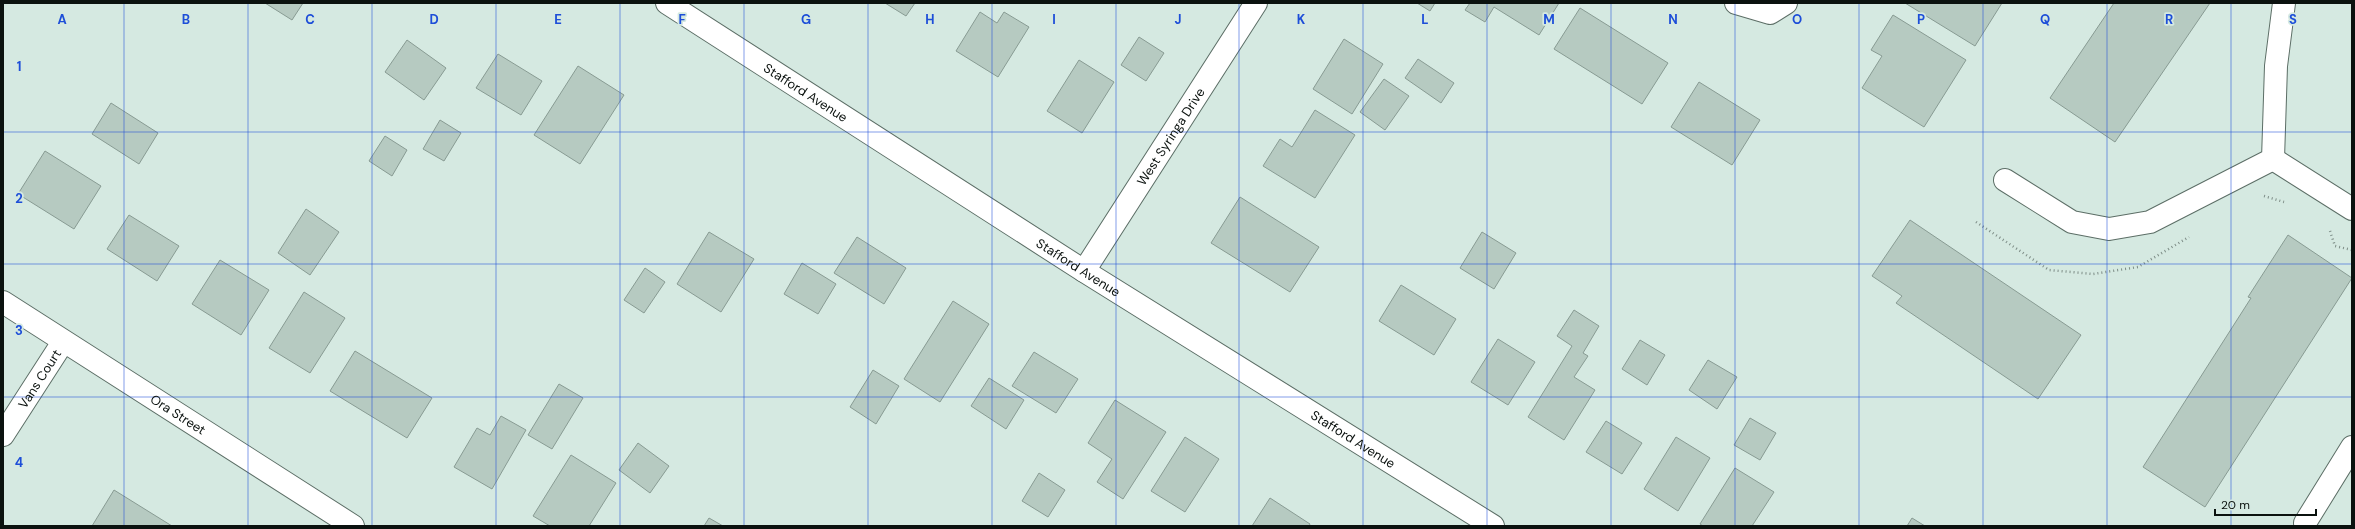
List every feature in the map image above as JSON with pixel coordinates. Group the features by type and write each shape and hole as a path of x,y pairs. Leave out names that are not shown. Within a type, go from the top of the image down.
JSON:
{"street":[{"name":"Stafford Avenue","path":"667,3 1084,271 1493,526"},
{"name":"West Syringa Drive","path":"1084,271 1256,3"},
{"path":"1736,3 1778,8"},
{"path":"2273,159 2276,66 2284,3"},
{"path":"2005,180 2072,222 2109,229 2150,222 2273,159"},
{"path":"2273,159 2352,209"},
{"name":"Ora Street","path":"3,302 63,342 353,526"},
{"name":"Vans Court","path":"3,435 63,342"},
{"path":"2305,523 2352,447"}],"building":[{"path":"265,3 303,3 292,20"},
{"path":"885,3 915,3 906,16"},
{"path":"1417,3 1435,3 1430,11"},
{"path":"1470,3 1559,3 1539,35 1494,7 1485,22 1465,10"},
{"path":"1905,3 2002,3 1975,46"},
{"path":"2114,3 2210,3 2115,142 2050,98"},
{"path":"1580,8 1668,63 1642,104 1554,49"},
{"path":"980,12 997,23 1004,12 1029,27 998,77 956,51"},
{"path":"1893,15 1966,60 1924,127 1862,88 1882,56 1871,50"},
{"path":"1139,37 1164,53 1146,81 1121,65"},
{"path":"1344,39 1383,64 1352,114 1313,89"},
{"path":"407,40 446,68 424,100 385,72"},
{"path":"498,54 542,81 521,115 476,88"},
{"path":"1418,59 1454,83 1441,103 1405,78"},
{"path":"1079,60 1114,82 1082,133 1047,111"},
{"path":"578,66 624,95 580,164 534,135"},
{"path":"1384,79 1409,96 1385,130 1360,112"},
{"path":"1699,82 1760,120 1732,165 1671,127"},
{"path":"111,103 158,133 139,164 92,134"},
{"path":"1315,110 1355,135 1315,198 1263,166 1280,139 1292,147"},
{"path":"440,120 461,133 444,161 423,149"},
{"path":"385,136 407,150 392,176 369,161"},
{"path":"45,151 101,186 74,229 18,194"},
{"path":"1240,197 1319,247 1290,292 1211,243"},
{"path":"306,209 339,232 310,275 278,253"},
{"path":"129,215 179,246 157,281 107,249"},
{"path":"1910,220 2081,335 2038,399 1896,303 1902,296 1872,276"},
{"path":"709,232 754,259 721,312 677,284"},
{"path":"1482,232 1516,253 1494,289 1460,268"},
{"path":"2288,235 2352,278 2205,507 2143,467 2251,298 2248,297"},
{"path":"857,237 906,268 884,304 834,273"},
{"path":"220,260 269,290 241,335 192,304"},
{"path":"802,263 836,284 818,314 784,294"},
{"path":"645,268 665,282 644,313 624,300"},
{"path":"1401,285 1456,319 1434,355 1379,321"},
{"path":"304,292 345,318 310,373 269,348"},
{"path":"953,301 989,324 940,402 904,379"},
{"path":"1574,310 1599,326 1583,353 1588,356 1574,377 1595,390 1564,440 1528,417 1572,346 1557,336"},
{"path":"1498,339 1535,362 1508,405 1471,382"},
{"path":"1640,340 1665,355 1647,385 1622,369"},
{"path":"355,351 432,398 407,438 330,391"},
{"path":"1034,352 1078,379 1056,413 1012,386"},
{"path":"1708,360 1737,377 1717,409 1689,390"},
{"path":"873,370 899,386 876,424 850,407"},
{"path":"989,378 1024,400 1006,429 971,406"},
{"path":"559,384 583,398 552,449 528,435"},
{"path":"1115,400 1166,432 1123,499 1097,482 1112,459 1088,443"},
{"path":"501,416 526,430 492,489 454,467 477,428 490,435"},
{"path":"1750,418 1776,433 1760,460 1734,445"},
{"path":"1606,421 1642,443 1622,474 1586,452"},
{"path":"1185,437 1219,459 1185,512 1151,491"},
{"path":"1676,437 1710,458 1678,511 1644,489"},
{"path":"638,443 669,466 650,493 619,470"},
{"path":"571,455 616,483 589,526 550,526 533,516"},
{"path":"1735,468 1774,492 1752,526 1703,526 1700,524"},
{"path":"1039,473 1065,490 1048,517 1022,501"},
{"path":"114,490 172,526 92,526"},
{"path":"1270,498 1310,524 1309,526 1252,526"},
{"path":"709,518 723,526 704,526"},
{"path":"1912,518 1925,526 1907,526"}]}
